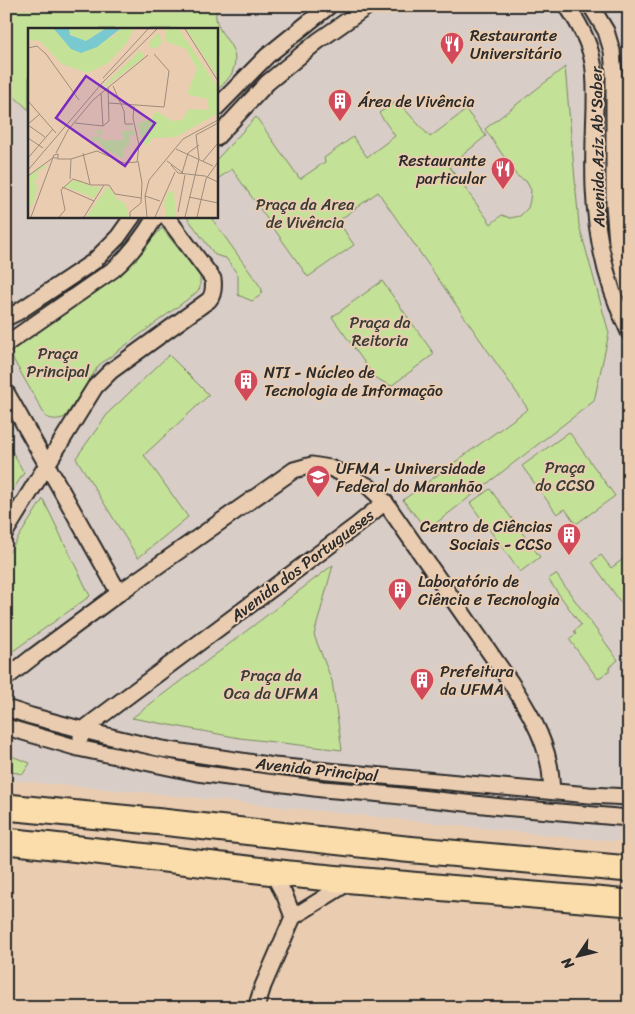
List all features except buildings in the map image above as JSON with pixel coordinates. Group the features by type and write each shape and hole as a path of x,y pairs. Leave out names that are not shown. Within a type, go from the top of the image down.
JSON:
{"highway":[{"path":"6,806 405,849 629,869"},
{"path":"6,841 272,872 629,903"},
{"path":"303,875 326,870 381,875 393,873 405,864 405,849"}],"street":[{"path":"218,106 267,56 329,6"},
{"path":"218,136 267,83 318,42 368,6"},
{"name":"Avenida Aziz Ab'Saber","path":"567,6 576,19 592,57 595,78 594,187 598,232 606,270 615,299 629,332"},
{"name":"Avenida Aziz Ab'Saber","path":"591,6 606,31 612,51 614,74 614,204 617,243 629,291"},
{"path":"6,344 106,276 139,243 155,218"},
{"path":"6,531 95,387 103,378 212,296 214,291 213,279 167,218"},
{"path":"6,318 93,262 110,246 129,222 139,243"},
{"path":"6,392 119,593"},
{"name":"Avenida dos Portugueses","path":"6,678 119,593 294,470 312,465 330,468 368,486 385,502 83,730"},
{"path":"385,502 511,683 529,713 545,748 552,791"},
{"name":"Avenida Principal","path":"6,708 83,730 170,750 274,766 629,797"},
{"name":"Avenida Principal","path":"6,727 78,748 197,773 322,789 629,818"},
{"path":"78,748 83,730"},
{"path":"373,775 373,793"},
{"path":"272,872 285,896 293,917"},
{"path":"256,1008 263,986 293,917 353,880"}],"shaded area":[{"name":"UFMA - Universidade Federal do Maranhão","path":"6,6 629,6 629,842 575,838 140,792 6,780"}],"green space":[{"path":"6,6 218,6 216,15 218,25 233,49 235,56 235,64 231,75 218,89 218,28 28,28 28,109 6,89"},
{"name":"Praça da Area de Vivência","path":"565,67 579,225 609,333 594,401 427,530 403,500 528,409 378,192 338,221 354,245 308,277 232,169 218,179 218,158 256,117 300,179 325,162 324,158 353,137 367,157 395,136 379,113 397,101 430,137 466,110 486,136 449,166 491,224 502,215 510,218 520,216 528,208 531,190 526,181 517,176 485,129"},
{"path":"187,218 211,218 262,289 261,295 252,301 238,295 238,275 226,258 215,255"},
{"name":"Praça Principal","path":"162,228 200,276 200,288 196,293 99,365 65,417 51,419 46,417 13,359 13,349 122,272"},
{"name":"Praça da Reitoria","path":"382,281 434,354 391,386 372,376 332,317"},
{"path":"169,355 209,395 144,455 188,517 138,558 76,458 109,412"},
{"name":"Praça do CCSO","path":"569,432 615,496 576,524 565,509 557,514 522,466"},
{"path":"6,440 24,473 6,500"},
{"path":"490,489 540,557 520,572 470,503"},
{"path":"43,499 90,596 6,656 6,557"},
{"path":"601,555 611,568 629,555 629,614 592,562"},
{"name":"Praça da Oca da UFMA","path":"333,565 314,635 332,681 342,750 240,738 132,718"},
{"path":"556,574 618,660 609,668 610,670 598,679 569,639 576,634 574,631 581,625 548,579"},
{"path":"6,754 30,763 23,774 6,771"}],"place":[{"name":"Restaurante Universitário","path":"452,65"},
{"name":"Área de Vivência","path":"340,122"},
{"name":"Restaurante particular","path":"503,190"},
{"name":"NTI - Núcleo de Tecnologia de Informação","path":"246,402"},
{"name":"UFMA - Universidade Federal do Maranhão","path":"318,498"},
{"name":"Centro de Ciências Sociais - CCSo","path":"569,556"},
{"name":"Laboratório de Ciência e Tecnologia","path":"400,611"},
{"name":"Prefeitura da UFMA","path":"422,701"}]}
